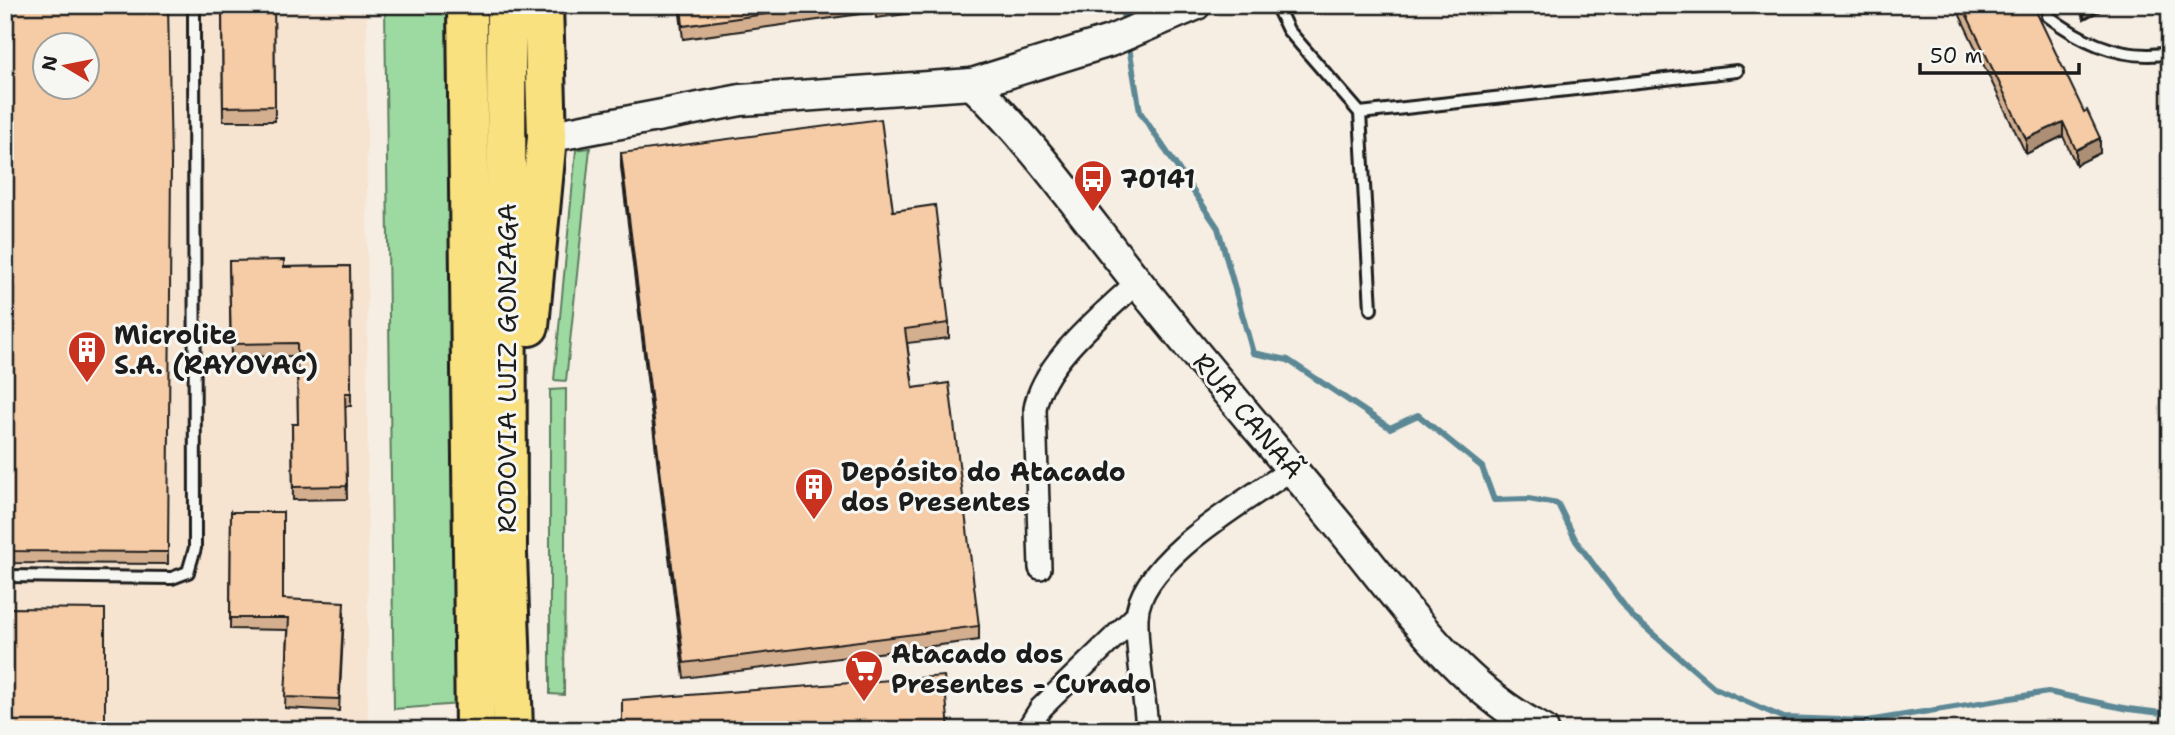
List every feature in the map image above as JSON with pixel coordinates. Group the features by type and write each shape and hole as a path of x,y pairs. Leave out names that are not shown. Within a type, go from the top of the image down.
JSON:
{"highway":[{"name":"RODOVIA LUIZ GONZAGA","path":"467,5 475,730"},
{"name":"RODOVIA LUIZ GONZAGA","path":"506,5 507,554 515,718"},
{"path":"507,554 547,137 543,5"}],"street":[{"path":"547,137 741,100 972,84 1110,41 1195,5"},
{"name":"RUA CANAÃ","path":"972,84 1009,120 1137,282 1416,620 1470,676 1532,727"},
{"path":"1040,568 1035,409 1038,391 1053,367 1137,282"},
{"path":"1147,730 1137,615 1146,589 1179,551 1292,469"},
{"path":"1027,730 1041,708 1137,615"}],"lane":[{"path":"5,576 172,578 188,572 192,564 195,548 194,5"},
{"path":"1276,5 1288,30 1360,113 1371,309"},
{"path":"2048,16 2070,33 2109,50 2135,55 2170,53"},
{"path":"1360,113 1737,71"},
{"path":"589,730 604,730"}],"shaded area":[{"path":"5,5 367,5 368,730 5,730"}],"green space":[{"path":"385,5 451,5 460,704 394,709"},
{"path":"962,5 1050,5 1022,11 1006,6 962,8"},
{"path":"590,148 566,381 554,380 576,150"},
{"path":"566,389 564,695 550,694 550,390"}],"building":[{"name":"Microlite S.A. (RAYOVAC)","path":"5,5 168,5 171,165 168,552 5,551"},
{"path":"222,5 274,5 275,106 223,107"},
{"path":"681,5 828,5 683,26"},
{"path":"1962,5 2033,5 2084,112 2087,110 2100,138 2076,150 2063,122 2026,139"},
{"name":"Depósito do Atacado dos Presentes","path":"881,119 893,211 935,205 949,323 905,329 913,388 949,383 979,626 684,663 621,153"},
{"path":"284,260 284,267 350,266 351,393 345,393 347,486 293,487 292,424 298,424 297,343 231,344 229,261"},
{"path":"231,512 283,512 283,599 344,602 339,699 285,697 289,618 230,618"},
{"path":"5,608 105,609 105,730 5,730"},
{"name":"Atacado dos Presentes - Curado","path":"944,676 949,730 622,730 622,700"}],"waterway":[{"path":"1125,27 1122,8 1126,5"},
{"path":"1128,41 1140,112 1218,228 1253,353 1288,360 1390,428 1418,415 1482,467 1494,500 1528,499 1558,504 1576,541 1632,616 1715,688 1784,718 1867,721 2048,692 2128,709 2170,714"}],"place":[{"name":"70141","path":"1093,213"},
{"name":"Microlite S.A. (RAYOVAC)","path":"87,384"},
{"name":"Depósito do Atacado dos Presentes","path":"814,521"},
{"name":"Atacado dos Presentes - Curado","path":"864,703"}]}
